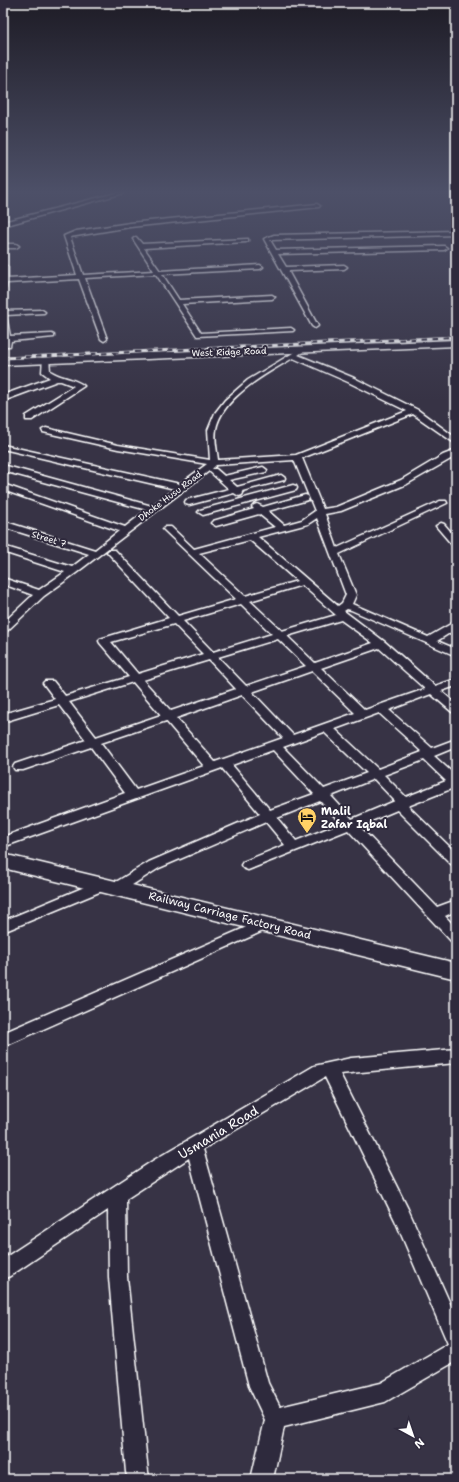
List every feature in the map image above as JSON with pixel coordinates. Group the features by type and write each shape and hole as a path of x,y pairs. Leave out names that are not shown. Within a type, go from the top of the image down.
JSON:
{"main road":[{"name":"West Ridge Road","path":"3,362 456,343"},
{"name":"Railway Carriage Factory Road","path":"3,861 456,971"}],"street":[{"path":"76,262 104,339"},
{"path":"151,262 198,335 291,330"},
{"path":"280,262 315,326"},
{"path":"284,269 333,262"},
{"path":"3,266 5,267 6,272 4,285 81,277 260,267"},
{"path":"177,302 272,296"},
{"path":"42,312 3,318 6,341 52,336"},
{"path":"282,528 223,479 214,467 212,427 233,394 247,383 303,349"},
{"path":"293,355 351,380 413,411 456,442"},
{"path":"46,360 46,372 56,379"},
{"path":"3,399 56,379 62,379 80,387 29,418"},
{"path":"46,430 214,467 297,457 413,411"},
{"path":"3,447 180,488"},
{"path":"193,552 305,522 320,512 338,509 404,482 446,457 456,453"},
{"path":"3,718 280,635 340,613 351,595 334,553 320,512 297,457"},
{"name":"Dhoke Husu Road","path":"3,629 8,617 73,571 180,488 214,467"},
{"path":"3,468 153,509"},
{"path":"223,479 263,470"},
{"path":"189,502 281,478"},
{"path":"3,487 124,530"},
{"path":"203,512 294,488"},
{"path":"216,523 305,498"},
{"path":"334,553 443,503"},
{"name":"Street 7","path":"3,524 96,553"},
{"path":"441,526 456,544"},
{"path":"168,529 363,714"},
{"path":"251,536 340,613 381,644 456,710"},
{"path":"3,550 73,571"},
{"path":"112,552 291,740"},
{"path":"3,581 40,594"},
{"path":"294,847 268,816 168,716 104,641 303,582"},
{"path":"346,605 456,653"},
{"path":"429,641 456,624"},
{"path":"19,766 94,742 381,644"},
{"path":"3,842 456,682"},
{"path":"49,683 134,795"},
{"path":"248,865 456,783 380,708"},
{"path":"326,727 376,774 456,861"},
{"path":"3,927 110,886 154,865 268,816 456,743"},
{"path":"275,745 324,794 456,937"},
{"path":"435,914 456,905"},
{"path":"3,1040 265,924"},
{"name":"Usmania Road","path":"3,1270 194,1146 320,1071 351,1065 456,1056"},
{"path":"329,1069 402,1215 456,1340"},
{"path":"194,1146 259,1386 276,1419 262,1479"},
{"path":"117,1195 118,1278 136,1472 139,1479"},
{"path":"276,1419 385,1392 456,1350"}],"railway":[{"path":"3,358 456,337"}],"place":[{"name":"Malil Zafar Iqbal","path":"307,834"}]}
